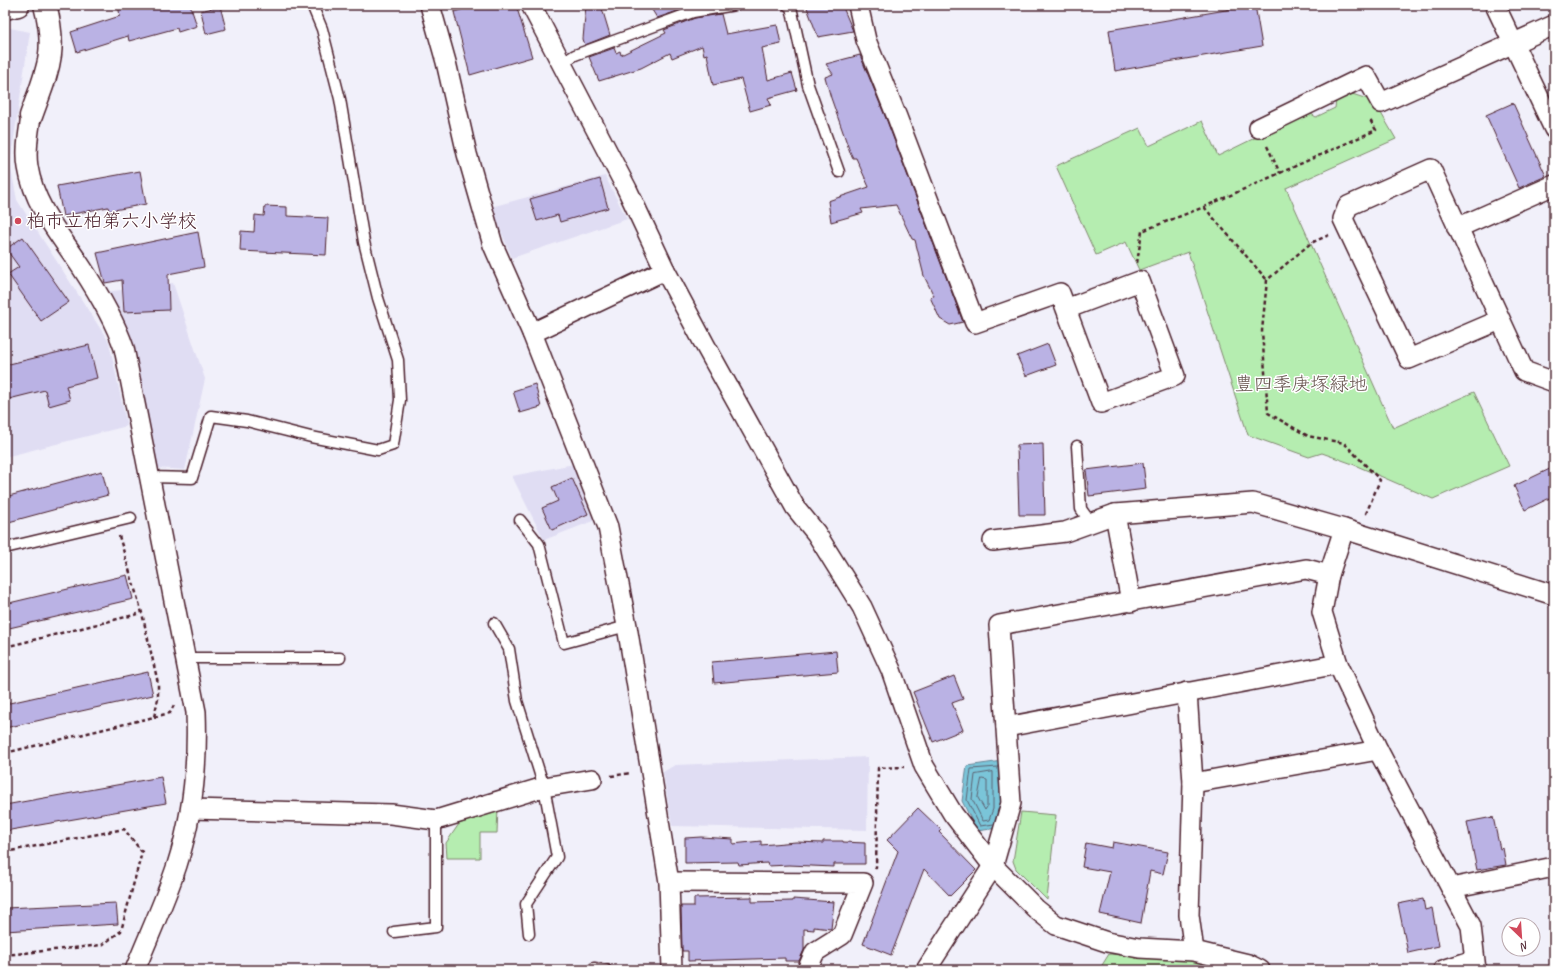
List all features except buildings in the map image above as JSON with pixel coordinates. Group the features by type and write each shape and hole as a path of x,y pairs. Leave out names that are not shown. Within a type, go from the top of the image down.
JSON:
{"street":[{"path":"5,8 18,5"},
{"path":"45,5 52,32 52,49 49,65 31,116 28,143 28,167 37,196 50,223 82,268 116,326 130,374 196,712 196,772 191,810 177,865 135,970"},
{"path":"430,5 446,62 467,154 493,245 532,333 608,527 628,626 669,882 672,970"},
{"path":"531,5 627,188 666,270 795,507 816,533 862,607 891,670 924,766 953,814 993,866 1036,909 1056,925 1107,942 1139,948 1194,951 1248,964 1260,970"},
{"path":"858,5 866,40 897,117 975,323 1060,293 1101,404 1175,376 1140,281 1066,309"},
{"path":"1495,5 1554,129"},
{"path":"1259,128 1366,76 1381,103 1554,25"},
{"path":"1500,320 1408,359 1343,219 1348,206 1431,169 1524,371 1554,382"},
{"path":"1457,228 1554,185"},
{"path":"532,333 666,270"},
{"path":"993,541 1065,532 1115,514 1253,503 1351,531 1554,595"},
{"path":"1115,514 1131,602"},
{"path":"1351,531 1329,575 1322,612 1338,664 1378,750 1471,926 1475,965 1443,970"},
{"path":"926,970 993,866 1011,803 999,625 1306,569 1329,575"},
{"path":"1006,727 1338,664"},
{"path":"1187,692 1193,783 1189,915 1194,951"},
{"path":"1193,783 1378,750"},
{"path":"191,810 391,814 436,820 544,787 592,779"},
{"path":"1451,888 1554,868"},
{"path":"669,882 863,883 842,935 815,952 808,970"}],"lane":[{"path":"149,477 192,478 211,416 247,421 311,437 378,450 393,444 400,400 398,360 378,298 364,242 340,99 322,29 312,5"},
{"path":"562,63 575,55 693,12 735,5"},
{"path":"787,5 791,7 808,86 839,172"},
{"path":"1076,446 1082,509 1091,523"},
{"path":"5,548 131,518"},
{"path":"520,520 539,544 564,643 628,626"},
{"path":"494,623 509,649 516,701 544,787 557,857 526,904 529,934"},
{"path":"185,658 340,658"},
{"path":"394,932 436,927 436,820"},
{"path":"592,970 594,968 606,970"}],"path":[{"path":"1134,283 1142,231 1204,207 1376,130 1369,117"},
{"path":"1259,128 1280,173"},
{"path":"1204,207 1267,280"},
{"path":"1311,243 1267,280 1262,331 1268,413 1308,436 1344,443 1380,480 1351,531"},
{"path":"5,753 154,717 158,699 158,683 142,613 115,522"},
{"path":"5,647 142,613"},
{"path":"863,883 876,867 878,768 924,766"},
{"path":"592,779 650,769"},
{"path":"5,852 124,829 142,852 121,931 102,945 5,955"}],"shaded area":[{"name":"柏市立柏第六小学校","path":"5,27 30,32 10,164 17,200 109,342 127,426 5,457"},
{"path":"605,176 627,219 512,258 491,207"},
{"path":"173,283 205,379 185,470 157,468 129,341 106,292"},
{"path":"574,464 598,519 544,540 512,476"},
{"path":"868,757 867,830 672,826 663,772 675,765"}],"green space":[{"name":"豊四季庚塚緑地","path":"1349,93 1374,101 1396,139 1286,188 1393,428 1474,392 1509,466 1433,499 1350,463 1322,453 1309,457 1248,435 1188,252 1139,270 1126,242 1096,255 1056,166 1140,128 1149,146 1202,121 1218,156 1308,112 1316,117 1335,108 1336,100"},
{"path":"498,808 497,833 480,833 480,858 447,858 446,843 459,824"},
{"path":"1021,812 1056,815 1047,900 1016,869 1013,861"},
{"path":"1109,954 1199,961 1234,970 1099,970"}],"water":[{"path":"1002,761 1002,816 998,828 977,831 962,801 967,766"}],"place":[{"name":"柏市立柏第六小学校","path":"18,221"}]}
